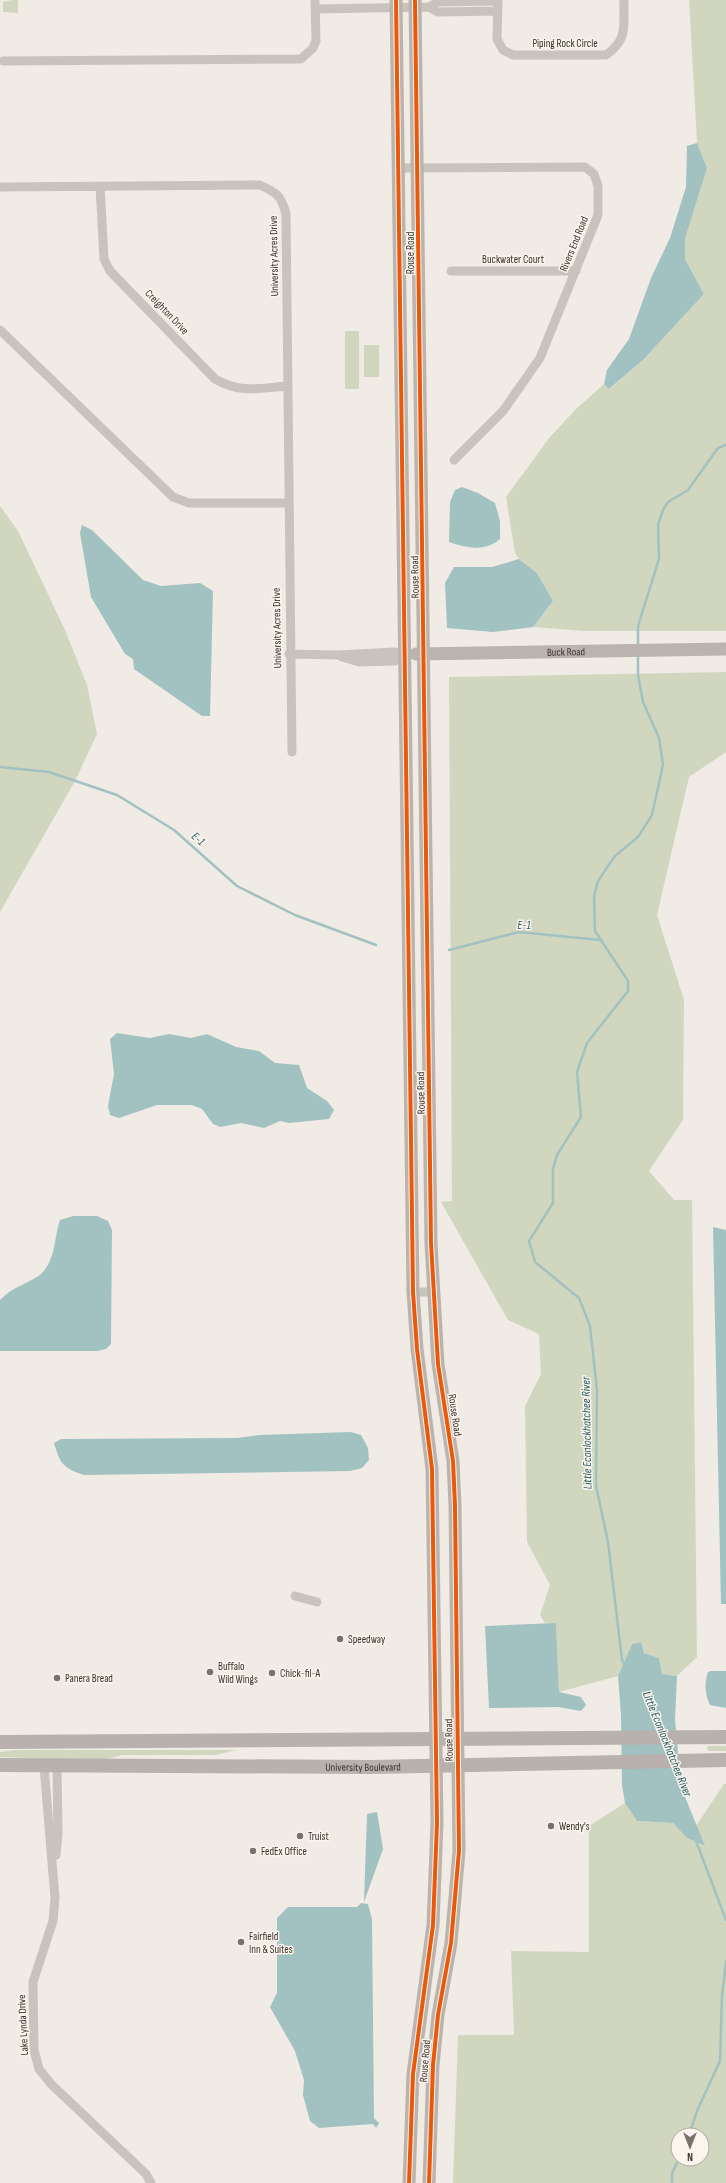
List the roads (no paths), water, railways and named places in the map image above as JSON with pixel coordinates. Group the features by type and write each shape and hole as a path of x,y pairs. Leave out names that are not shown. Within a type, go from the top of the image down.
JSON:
{"main road":[{"path":"0,1742 726,1737"},
{"name":"University Boulevard","path":"0,1765 459,1767 594,1761 726,1760"}],"street":[{"name":"Piping Rock Circle","path":"429,7 438,2 498,1 497,39 503,50 513,55 606,55 618,47 622,40 624,0"},
{"path":"466,2 466,12"},
{"name":"Rouse Road","path":"396,4 406,654 413,1292 417,1349 432,1469 436,1740 436,1886 433,1925 413,2074 409,2183"},
{"name":"Piping Rock Circle","path":"315,5 416,4 429,7 438,12 497,11"},
{"name":"Rouse Road","path":"416,4 433,1292 438,1364 452,1461 456,1506 459,1767 459,1828 456,1894 433,2065 429,2183"},
{"path":"3,62 301,59 313,48 316,41 315,5"},
{"name":"Rivers End Road","path":"398,168 585,167 594,174 598,186 598,215 540,358 503,411 454,460"},
{"name":"University Acres Drive","path":"0,187 260,185 276,192 283,200 286,214 288,503 292,752"},
{"name":"Creighton Drive","path":"100,186 104,259 110,271 215,379 229,387 243,389 287,386"},
{"name":"Buckwater Court","path":"451,271 576,271"},
{"path":"0,330 173,497 189,503 288,503"},
{"name":"Buck Road","path":"290,654 359,657 394,652 406,654 425,654 606,649 726,648"},
{"path":"413,1292 433,1292"},
{"path":"295,1596 317,1602"},
{"name":"Lake Lynda Drive","path":"51,1766 49,1832 54,1870 55,1898 53,1921 33,1982 34,2050 39,2069 51,2084 146,2174 151,2183"}],"water":[{"path":"697,143 707,168 685,239 685,259 704,294 643,360 609,389 604,384 607,370 629,339 651,278 670,238 686,187 687,146"},
{"path":"462,487 478,493 495,503 500,521 500,539 494,543 488,546 476,548 449,542 450,502 455,490"},
{"path":"82,525 92,530 143,580 161,586 200,583 213,591 210,716 202,716 134,669 133,659 125,654 91,597 80,533"},
{"path":"519,559 537,573 553,601 533,627 493,632 447,628 445,583 454,567 492,567"},
{"path":"117,1033 150,1038 169,1034 191,1038 207,1034 236,1047 259,1051 275,1063 299,1065 307,1088 327,1101 334,1110 329,1119 289,1123 280,1121 264,1128 241,1123 220,1127 213,1124 202,1109 192,1105 157,1105 119,1118 110,1115 108,1106 114,1074 110,1039"},
{"path":"73,1216 97,1216 108,1221 112,1230 111,1344 106,1349 97,1351 0,1351 0,1300 9,1292 37,1277 43,1272 51,1259 60,1220"},
{"path":"713,1227 726,1230 726,1604 721,1604"},
{"path":"351,1432 361,1435 368,1448 369,1460 362,1468 350,1471 84,1475 71,1470 63,1464 58,1456 54,1443 61,1439 237,1438 260,1435"},
{"path":"556,1623 559,1692 581,1697 586,1705 581,1711 558,1707 489,1708 485,1626"},
{"path":"641,1642 644,1653 659,1658 662,1674 677,1676 675,1719 681,1787 705,1846 687,1838 673,1823 637,1821 625,1803 622,1785 621,1715 618,1676 632,1644"},
{"path":"726,1671 726,1708 710,1705 708,1701 706,1693 706,1680 708,1672"},
{"path":"377,1812 383,1849 364,1902 367,1814"},
{"path":"361,1903 368,1904 372,1919 374,2118 379,2123 376,2128 373,2124 319,2128 310,2121 303,2095 304,2080 295,2051 270,2007 277,1993 277,1918 288,1907 357,1907"}],"waterway":[{"name":"Little Econlockhatchee River","path":"638,647 638,626 659,559 658,525 663,510 668,502 688,490 718,448 726,445"},
{"name":"Little Econlockhatchee River","path":"625,1666 622,1660 608,1542 596,1486 597,1390 590,1326 579,1298 535,1262 529,1241 553,1203 553,1169 557,1155 581,1117 577,1072 587,1043 628,991 628,981 595,931 594,896 598,881 615,856 638,837 652,815 663,765 659,738 643,702 638,675 638,654"},
{"name":"E-1","path":"0,767 49,772 117,795 174,830 237,886 295,915 376,945"},
{"name":"E-1","path":"449,950 519,932 600,940"},
{"name":"Little Econlockhatchee River","path":"696,1841 726,1920"},
{"name":"Little Econlockhatchee River","path":"692,2127 697,2111 720,2061 722,1996 726,1961"},
{"name":"Little Econlockhatchee River","path":"672,2183 672,2173 675,2167"}],"place":[{"name":"Speedway","path":"340,1639"},
{"name":"Buffalo Wild Wings","path":"210,1672"},
{"name":"Chick-fil-A","path":"272,1673"},
{"name":"Panera Bread","path":"57,1678"},
{"name":"Wendy's","path":"551,1826"},
{"name":"Truist","path":"300,1836"},
{"name":"FedEx Office","path":"253,1851"},
{"name":"Fairfield Inn & Suites","path":"241,1942"}]}
